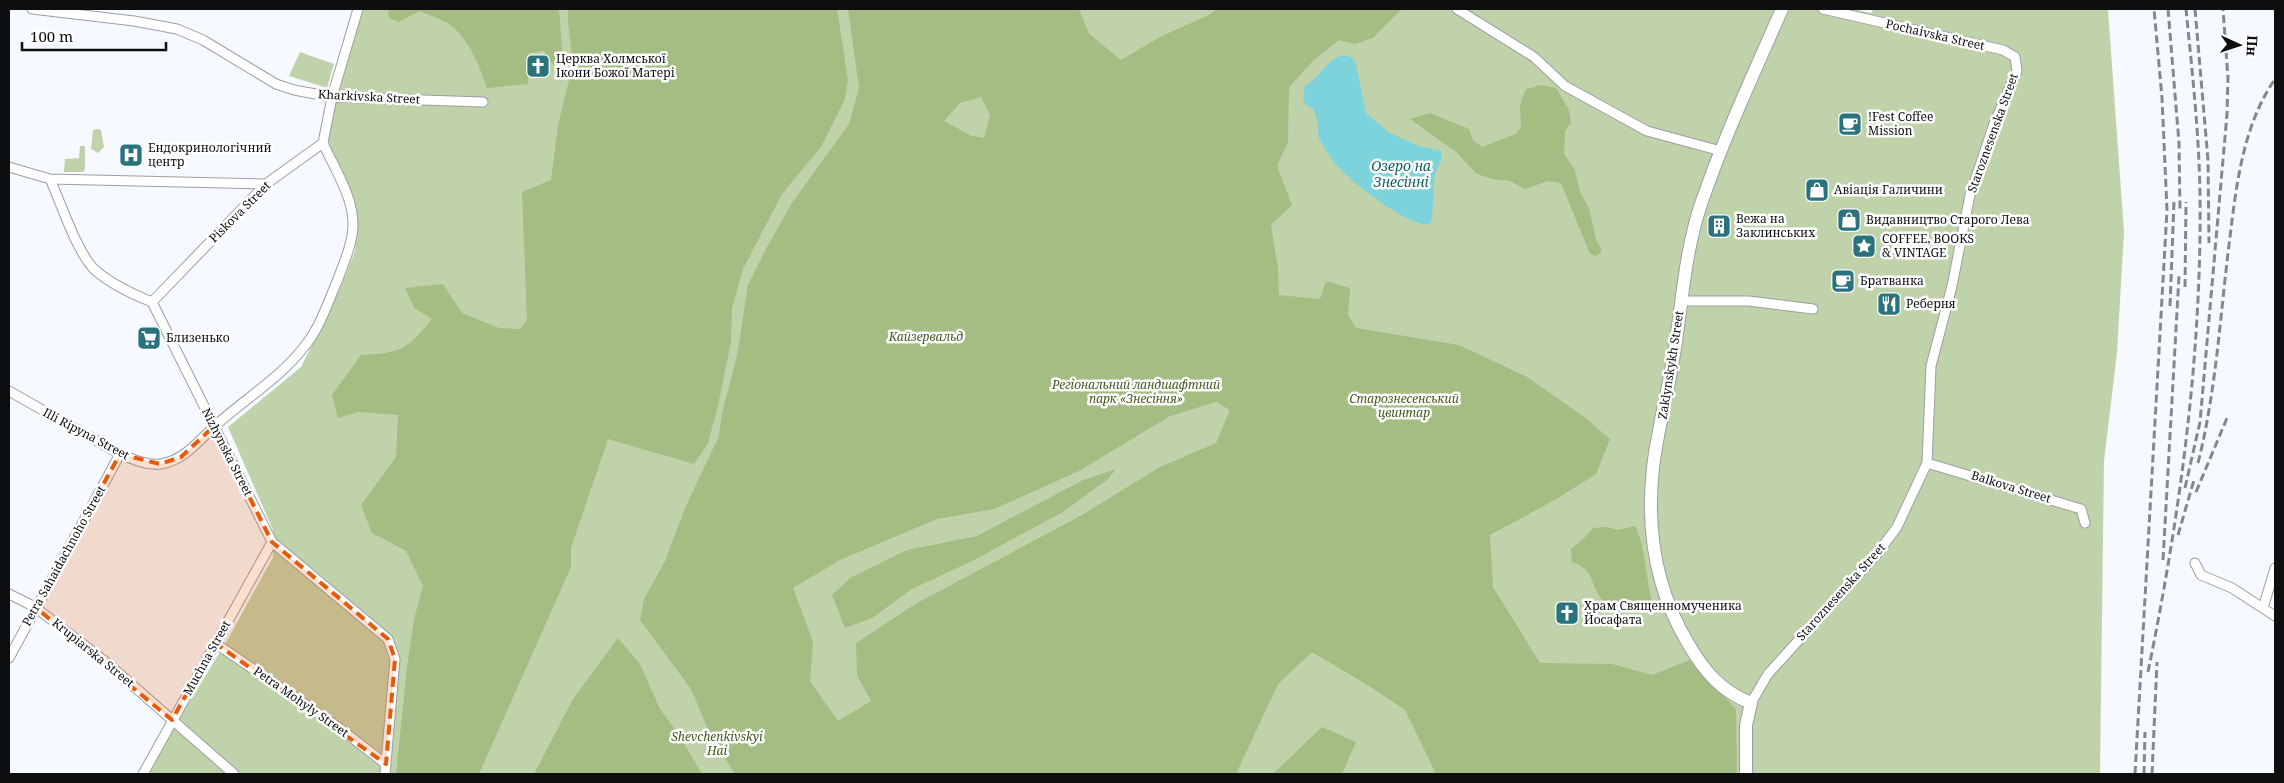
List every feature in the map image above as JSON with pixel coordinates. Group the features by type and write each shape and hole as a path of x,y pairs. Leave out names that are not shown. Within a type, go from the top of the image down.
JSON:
{"street":[{"name":"Kharkivska Street","path":"32,9 134,21 177,29 203,40 276,84 294,90 332,97 483,102"},
{"path":"323,143 332,97 358,9"},
{"path":"1457,9 1534,57 1566,86 1648,131 1721,151"},
{"name":"Zaklynskykh Street","path":"1751,703 1737,698 1724,689 1708,673 1695,656 1675,622 1661,587 1656,561 1652,520 1653,468 1674,359 1689,255 1700,206 1721,151 1782,9"},
{"name":"Pochaivska Street","path":"1823,9 2003,50 2016,58"},
{"name":"Staroznesenska Street","path":"1746,774 1746,725 1751,703 1774,666 1877,554 1898,527 1927,463 1930,366 1952,286 1970,196 1994,124 2017,72 2016,58"},
{"name":"Piskova Street","path":"152,302 266,184 323,143"},
{"name":"Illi Ripyna Street","path":"9,391 120,454 140,461 160,464 181,457 214,426 283,370 305,347 323,316 352,239 352,211 323,143"},
{"path":"9,168 50,180 266,184"},
{"path":"50,180 84,256 94,270 122,289 152,302"},
{"path":"1682,301 1749,301 1813,309"},
{"name":"Nizhynska Street","path":"152,302 272,542 388,639 391,644 395,659 385,774"},
{"name":"Petra Sahaidachnoho Street","path":"9,658 35,607 120,454"},
{"name":"Balkova Street","path":"1927,463 2081,509 2085,523"},
{"name":"Muchna Street","path":"143,774 272,542"},
{"path":"2195,563 2201,576 2232,588 2275,616"},
{"path":"2263,608 2275,568"},
{"name":"Krupiarska Street","path":"9,594 35,607 106,662 234,774"},
{"name":"Petra Mohyly Street","path":"215,643 338,727 386,764"}],"highlighted area":[{"path":"214,426 272,542 388,639 395,659 386,764 215,643 172,720 35,607 120,454 160,464 181,457"}],"green space":[{"name":"Регіональний ландшафтний парк «Знесіння»","path":"360,9 1853,9 1871,13 1873,9 2108,9 2124,232 2117,353 2104,461 2100,774 148,774 228,639 273,557 273,530 228,427 301,367 339,291 355,251 358,218 328,139 339,86"},
{"path":"388,9 559,9 563,62 553,65 544,51 529,53 528,84 487,88 471,50 462,36 452,27 439,19 419,11 399,22 389,18"},
{"path":"568,9 837,9 848,80 845,99 821,147 782,194 743,269 732,308 731,342 708,443 694,464 608,439 571,548 571,567 479,774 396,774 414,619 423,586 406,551 372,533 361,505 396,457 398,415 358,412 338,418 332,395 361,355 385,353 402,348 416,337 432,319 414,308 405,288 443,284 462,313 499,328 520,329 527,320 522,192 551,180 558,125 573,64"},
{"name":"Кайзервальд","path":"848,9 1079,9 1089,34 1121,60 1162,36 1209,15 1217,9 1402,9 1373,38 1355,44 1339,40 1313,61 1289,87 1288,142 1277,166 1292,205 1271,225 1278,269 1279,295 1320,299 1326,281 1350,288 1348,315 1356,328 1459,345 1527,377 1583,416 1610,439 1596,474 1558,498 1490,535 1493,587 1540,663 1612,664 1652,675 1690,660 1736,709 1737,774 1436,774 1405,710 1312,652 1278,684 1236,774 735,774 710,734 691,689 640,620 644,599 665,561 685,508 719,436 722,413 737,356 748,285 792,203 849,124 859,88","holes":["981,97 990,115 984,138 972,136 944,121 960,103","1216,402 1230,410 1216,443 1160,467 1082,515 917,603 856,643 857,675 871,701 838,721 810,681 813,642 793,588 840,560 937,519 994,509 1079,471 1170,416"]},
{"path":"300,52 334,64 327,88 289,76"},
{"path":"1541,85 1556,88 1569,110 1571,123 1565,131 1564,154 1575,170 1580,192 1589,208 1596,240 1602,250 1597,256 1590,254 1561,183 1548,181 1525,189 1510,181 1492,179 1477,174 1456,152 1410,119 1430,113 1469,129 1473,140 1482,147 1516,134 1521,127 1520,105 1526,89"},
{"path":"93,130 101,130 104,147 98,153 91,149"},
{"path":"80,146 85,146 85,169 83,172 64,172 65,159 79,158"},
{"path":"1116,469 1108,479 1063,512 974,560 912,589 872,618 845,628 832,595 850,578 907,550 977,536 1083,480"},
{"path":"1635,526 1642,547 1649,591 1655,612 1629,602 1610,609 1600,597 1588,572 1572,562 1571,549 1593,528 1607,527 1618,530"},
{"path":"618,638 640,664 660,709 679,735 702,774 534,774 573,699"},
{"path":"1322,727 1356,742 1342,774 1273,774"}],"water":[{"name":"Озеро на Знесінні","path":"1344,55 1353,58 1356,65 1366,113 1390,133 1419,146 1441,151 1441,159 1436,171 1433,190 1431,223 1423,224 1410,220 1364,190 1339,168 1320,141 1314,111 1303,101 1305,86 1333,60"}],"railway":[{"path":"2135,774 2167,210 2162,98 2154,9"},
{"path":"2168,9 2179,143 2180,211"},
{"path":"2148,672 2160,613 2179,494 2187,434 2197,314 2200,194 2195,101 2186,9"},
{"path":"2195,9 2208,160 2209,243"},
{"path":"2185,488 2200,422 2227,114 2228,78 2223,9"},
{"path":"2198,463 2213,382 2234,202 2242,159 2255,117 2275,79"},
{"path":"2170,306 2174,201"},
{"path":"2185,287 2186,202"},
{"path":"2163,560 2179,276"},
{"path":"2196,492 2227,418"},
{"path":"2178,535 2194,480"},
{"path":"2152,774 2157,662"},
{"path":"2144,774 2145,732"}],"place":[{"name":"Церква Холмської Ікони Божої Матері","path":"538,66"},
{"name":"!Fest Coffee Mission","path":"1850,124"},
{"name":"Ендокринологічний центр","path":"131,155"},
{"name":"Авіація Галичини","path":"1817,190"},
{"name":"Видавництво Старого Лева","path":"1849,220"},
{"name":"Вежа на Заклинських","path":"1719,226"},
{"name":"COFFEE, BOOKS & VINTAGE","path":"1864,246"},
{"name":"Братванка","path":"1843,281"},
{"name":"Реберня","path":"1889,304"},
{"name":"Близенько","path":"149,338"},
{"name":"Храм Священномученика Йосафата","path":"1567,613"}],"park label":[{"name":"Старознесенський цвинтар","path":"1404,406"},
{"name":"Shevchenkivskyi Hai","path":"717,744"}]}
